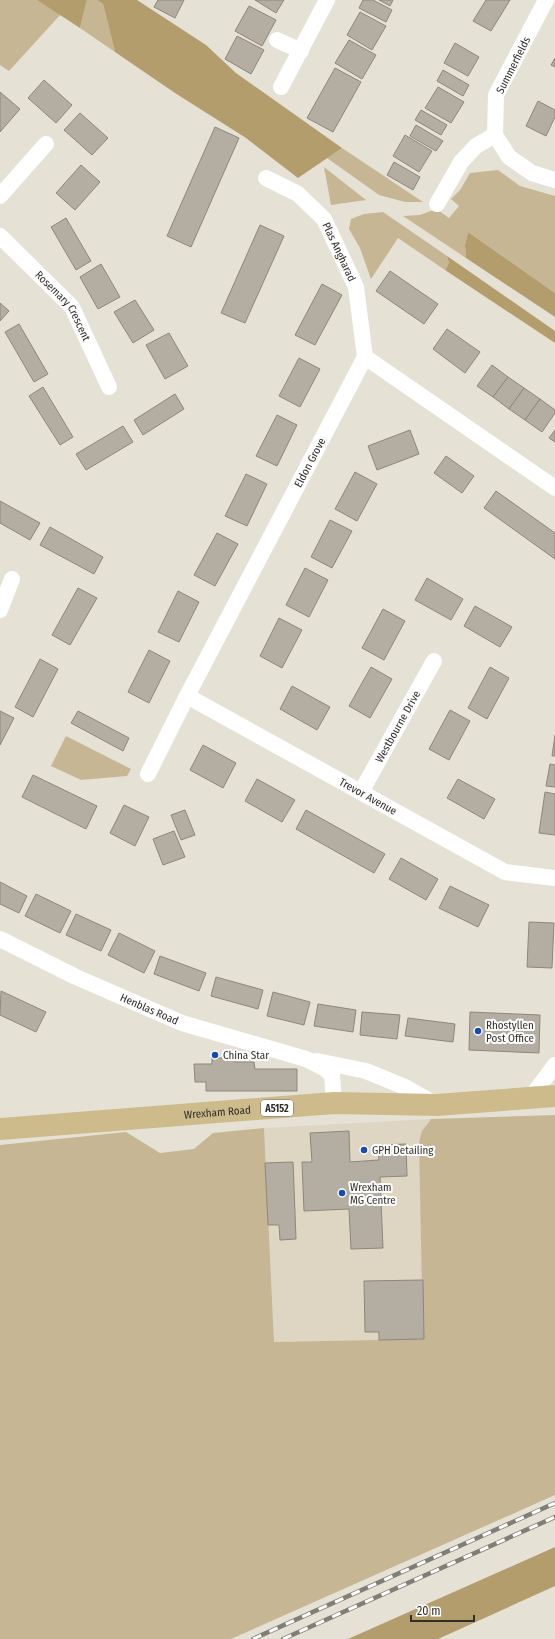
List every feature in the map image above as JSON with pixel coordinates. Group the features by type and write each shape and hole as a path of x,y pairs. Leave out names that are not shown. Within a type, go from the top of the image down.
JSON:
{"main road":[{"name":"Wrexham Road","path":"0,1129 334,1104 437,1105 555,1096"}],"street":[{"path":"281,88 327,0"},
{"name":"Summerfields","path":"495,135 496,95 546,0"},
{"path":"277,40 301,51"},
{"path":"437,204 460,162 476,146 495,135 509,157 532,173 555,180"},
{"path":"0,196 46,144"},
{"name":"Plas Angharad","path":"266,178 298,194 324,219 356,287 365,357"},
{"name":"Rosemary Crescent","path":"0,236 72,307 109,387"},
{"path":"365,357 555,488"},
{"name":"Eldon Grove","path":"148,774 187,696 365,357"},
{"path":"0,610 12,579"},
{"name":"Westbourne Drive","path":"361,792 434,661"},
{"name":"Trevor Avenue","path":"187,696 505,872 555,878"},
{"name":"Henblas Road","path":"0,939 76,977 182,1023 306,1058 366,1071 405,1087 437,1105"},
{"name":"Henblas Road","path":"306,1058 324,1068 332,1075 334,1104"},
{"path":"531,1097 555,1065"}],"shaded area":[{"path":"0,0 37,0 61,14 9,71 0,65"},
{"path":"37,0 87,0 80,28"},
{"path":"87,0 97,0 103,4 115,52 80,28"},
{"path":"97,0 137,0 206,45 236,73 342,148 298,178 246,138 175,93 115,52 103,4"},
{"path":"342,148 423,202 405,202 379,195 327,158"},
{"path":"324,167 366,200 331,205"},
{"path":"498,170 520,186 555,196 555,293 468,232 465,245 466,258 403,216 420,215 436,209 449,218 459,206 451,199 460,190 470,173"},
{"path":"383,212 447,256 449,263 445,270 398,238 371,279 360,248 349,229 351,219 364,214"},
{"path":"468,232 555,293 555,317 466,258 465,245"},
{"path":"447,256 555,331 555,343 445,270 449,263"},
{"path":"66,736 131,769 127,776 81,780 51,766"},
{"path":"555,1115 555,1495 231,1639 0,1639 0,1145 126,1132 160,1153 194,1149 213,1133 264,1128 274,1342 423,1339 419,1142 422,1131 431,1119"},
{"name":"Wrexham MG Centre","path":"431,1119 426,1124 419,1142 424,1339 274,1342 264,1128"},
{"path":"555,1547 555,1586 438,1639 348,1639"}],"building":[{"path":"158,0 184,0 175,18 154,7"},
{"path":"255,0 284,0 276,13"},
{"path":"363,0 373,0 392,10 386,22 359,8"},
{"path":"379,0 393,0 390,6"},
{"path":"486,0 510,0 491,31 473,21"},
{"path":"249,6 276,20 262,46 235,31"},
{"path":"360,12 386,26 372,50 347,35"},
{"path":"237,36 264,50 251,74 225,59"},
{"path":"349,40 376,55 362,79 335,63"},
{"path":"455,43 479,57 468,76 444,63"},
{"path":"555,58 555,67 551,65"},
{"path":"335,68 361,82 333,132 307,118"},
{"path":"443,70 469,85 463,96 437,81"},
{"path":"44,80 72,105 56,123 28,98"},
{"path":"438,87 464,102 451,123 425,108"},
{"path":"0,92 20,109 0,132"},
{"path":"538,101 555,110 555,117 546,136 526,126"},
{"path":"421,110 447,125 441,135 415,120"},
{"path":"80,113 108,138 92,155 64,130"},
{"path":"416,125 443,141 436,151 410,136"},
{"path":"215,127 239,138 191,247 167,236"},
{"path":"405,135 432,151 419,172 393,156"},
{"path":"394,162 420,177 413,190 387,175"},
{"path":"81,165 100,182 75,210 56,193"},
{"path":"66,218 91,261 76,270 51,227"},
{"path":"260,225 284,236 245,323 221,313"},
{"path":"101,264 120,297 98,309 80,277"},
{"path":"390,271 438,304 424,324 376,291"},
{"path":"322,284 342,295 315,345 295,335"},
{"path":"135,300 154,330 133,343 114,312"},
{"path":"0,303 9,311 0,321"},
{"path":"19,324 48,374 34,382 5,332"},
{"path":"447,329 480,352 465,373 433,349"},
{"path":"169,333 188,366 165,379 146,345"},
{"path":"299,358 320,369 300,407 279,396"},
{"path":"492,365 508,377 493,397 477,386"},
{"path":"508,377 524,388 509,409 493,397"},
{"path":"43,387 73,437 60,445 29,396"},
{"path":"524,388 540,399 525,420 509,409"},
{"path":"175,394 184,409 143,435 134,420"},
{"path":"540,399 555,410 555,413 542,432 525,420"},
{"path":"277,415 297,425 277,466 256,456"},
{"path":"123,426 133,442 86,470 76,454"},
{"path":"410,430 419,454 377,470 368,446"},
{"path":"555,430 555,442 549,438"},
{"path":"446,456 474,476 462,493 434,473"},
{"path":"355,472 377,484 357,521 335,509"},
{"path":"246,474 267,484 247,526 225,516"},
{"path":"496,491 555,533 555,559 484,508"},
{"path":"0,501 40,523 30,540 0,523"},
{"path":"330,520 352,531 332,568 311,557"},
{"path":"50,527 103,557 94,574 40,545"},
{"path":"217,533 238,544 215,586 194,575"},
{"path":"305,568 328,580 309,617 286,605"},
{"path":"427,578 463,599 451,620 415,600"},
{"path":"78,588 97,598 70,645 52,635"},
{"path":"178,591 199,602 179,642 158,632"},
{"path":"475,606 512,627 500,647 464,626"},
{"path":"383,609 405,621 384,660 362,648"},
{"path":"279,618 302,630 282,668 260,656"},
{"path":"149,650 170,661 149,703 128,692"},
{"path":"40,659 58,669 33,717 15,707"},
{"path":"371,667 392,679 370,718 349,706"},
{"path":"490,667 509,678 487,719 468,708"},
{"path":"292,686 330,707 317,730 280,709"},
{"path":"450,710 470,721 449,760 429,749"},
{"path":"0,711 14,718 0,745"},
{"path":"78,711 129,738 123,751 71,723"},
{"path":"555,735 555,756 552,756"},
{"path":"203,745 236,763 223,788 190,770"},
{"path":"550,764 555,765 555,787 546,786"},
{"path":"33,775 97,806 86,829 22,797"},
{"path":"257,779 295,800 282,822 245,801"},
{"path":"458,779 495,799 484,819 447,798"},
{"path":"545,792 555,794 555,835 539,833"},
{"path":"124,805 149,817 135,846 110,833"},
{"path":"185,810 195,835 181,840 171,815"},
{"path":"306,810 385,854 374,873 296,829"},
{"path":"174,831 185,857 163,865 153,839"},
{"path":"401,858 438,879 426,900 389,879"},
{"path":"0,882 27,896 19,913 0,904"},
{"path":"450,886 489,905 478,927 439,908"},
{"path":"36,894 71,911 60,933 25,916"},
{"path":"76,914 111,930 101,951 66,935"},
{"path":"529,922 554,923 552,968 527,967"},
{"path":"119,933 155,951 144,973 108,955"},
{"path":"160,956 206,973 199,991 154,974"},
{"path":"216,977 263,990 258,1009 211,996"},
{"path":"1,991 46,1012 36,1032 0,1015"},
{"path":"273,992 310,1002 304,1025 267,1016"},
{"path":"318,1004 356,1010 353,1032 314,1026"},
{"path":"362,1012 400,1015 397,1039 360,1035"},
{"path":"470,1012 540,1015 539,1053 469,1050"},
{"path":"408,1018 455,1024 453,1042 405,1036"},
{"path":"212,1058 235,1058 235,1062 254,1062 255,1069 297,1069 297,1091 206,1091 206,1082 195,1082 194,1064 212,1064"},
{"name":"Wrexham MG Centre","path":"349,1131 350,1162 379,1160 378,1145 406,1144 407,1176 380,1177 383,1248 351,1249 349,1209 304,1211 302,1162 312,1162 310,1133"},
{"path":"293,1162 296,1239 280,1240 279,1225 268,1225 265,1163"},
{"path":"423,1280 424,1339 379,1340 379,1332 365,1332 364,1281"}],"railway":[{"path":"253,1639 555,1503"},
{"path":"283,1639 555,1517"}],"place":[{"name":"Rhostyllen Post Office","path":"478,1031"},
{"name":"China Star","path":"215,1055"},
{"name":"GPH Detailing","path":"364,1150"},
{"name":"Wrexham MG Centre","path":"342,1193"}]}
